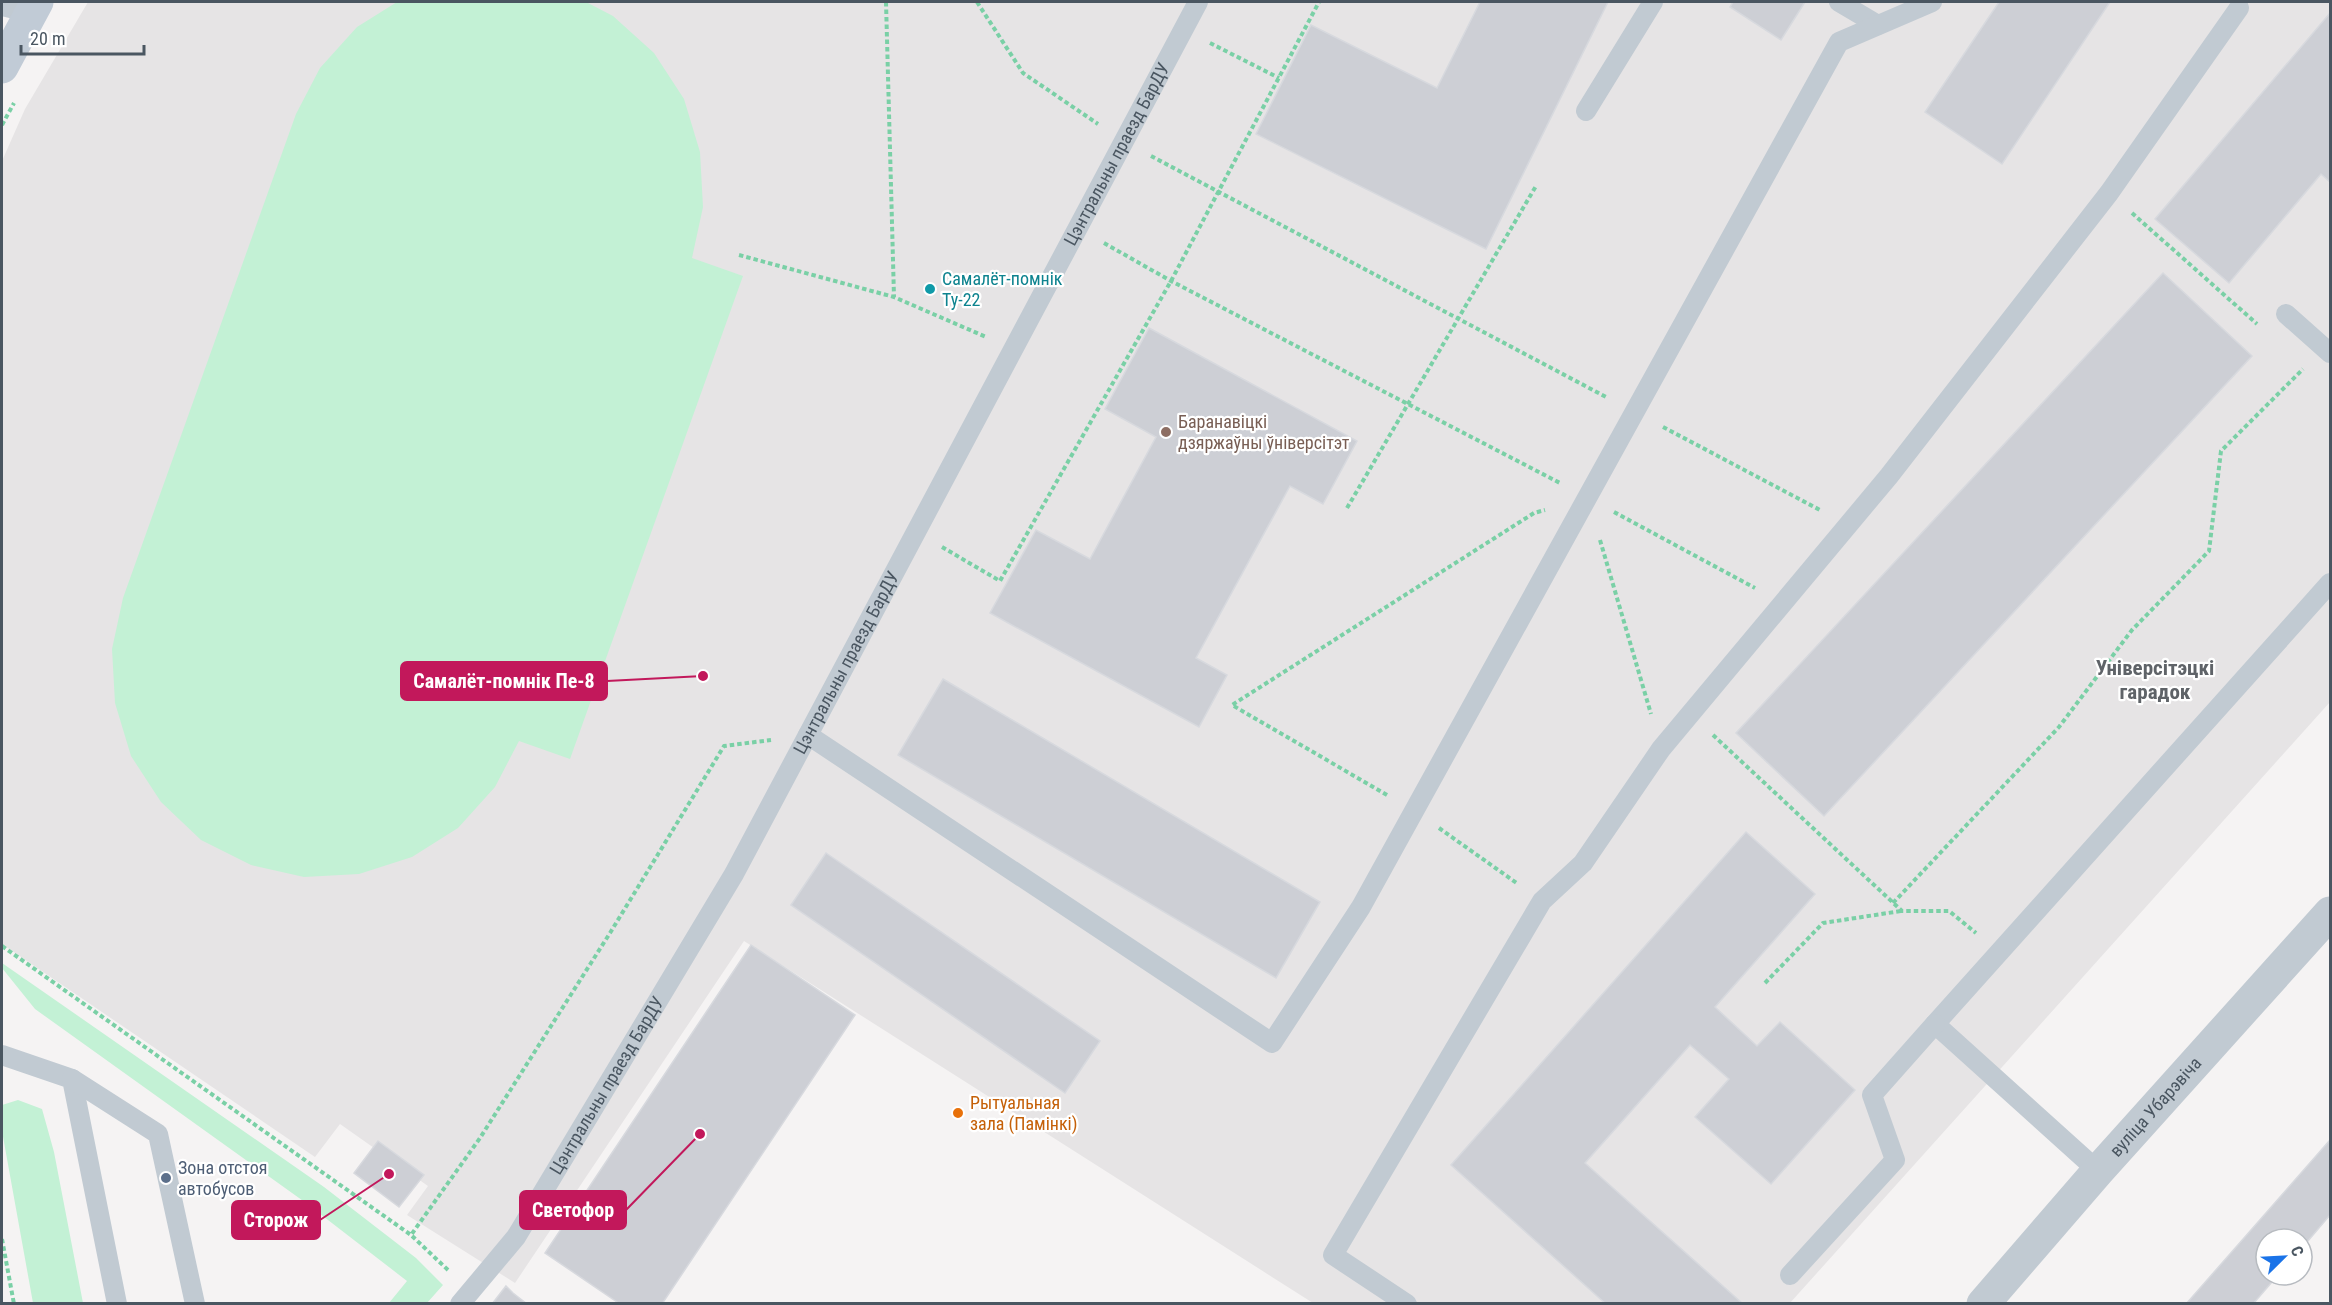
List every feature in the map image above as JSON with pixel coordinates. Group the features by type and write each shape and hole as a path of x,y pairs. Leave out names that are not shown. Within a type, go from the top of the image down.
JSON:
{"main road":[{"path":"2,67 23,7"}],"street":[{"name":"вуліца Убарэвіча","path":"1983,1304 2098,1171 2331,913"}],"lane":[{"name":"Цэнтральны праезд БарДУ","path":"466,1297 516,1238 734,874 1198,2"},
{"path":"1586,111 1653,2"},
{"path":"1839,2 1878,25"},
{"path":"808,735 1272,1043 1361,907 1839,42 1932,2"},
{"path":"1407,1304 1333,1255 1542,901 1583,863 1661,749 1889,476 2109,193 2239,8"},
{"path":"2286,314 2331,353"},
{"path":"1790,1275 1895,1160 1872,1095 2331,583"},
{"path":"1935,1024 2098,1171"},
{"path":"2,1056 72,1079 158,1134 195,1304"},
{"path":"72,1079 117,1304"}],"path":[{"path":"886,2 894,297"},
{"path":"977,2 1023,73 1124,141 1848,525"},
{"path":"916,532 1000,581 1172,281 1319,2"},
{"path":"1183,29 1278,78"},
{"path":"1347,508 1536,186"},
{"path":"2109,193 2260,327"},
{"path":"1078,228 1172,281 1587,497 1783,603"},
{"path":"739,255 894,297 1014,349"},
{"path":"1893,903 2059,727 2132,630 2208,551 2221,451 2305,367"},
{"path":"1587,497 1661,749"},
{"path":"1542,901 1414,811 1232,705 1534,513 1587,497"},
{"path":"1690,714 1902,911"},
{"path":"411,1235 480,1138 610,933 724,746 808,735"},
{"path":"1766,984 1823,923 1902,911 1949,911 2000,952"},
{"path":"2,945 411,1235 466,1297"},
{"path":"2,1239 14,1304"}],"shaded area":[{"name":"Баранавіцкі дзяржаўны ўніверсітэт","path":"88,2 2330,2 2330,702 1790,1303 1313,1303 744,941 515,1283 407,1215 428,1186 340,1124 315,1157 2,944 2,161 25,109"}],"green space":[{"path":"397,2 586,2 613,16 654,53 684,99 700,152 703,207 692,258 743,276 570,759 519,741 495,787 458,828 412,857 359,874 304,877 251,865 201,840 161,802 131,756 115,703 112,649 123,598 296,114 320,68 357,27"},
{"path":"2,963 324,1187 416,1258 443,1285 427,1303 389,1303 407,1281 306,1203 35,1009 2,968"},
{"path":"18,1100 42,1109 54,1152 83,1303 33,1303 2,1131 2,1105"}],"building":[{"path":"1480,2 1608,2 1486,249 1256,134 1311,25 1437,88"},
{"path":"1733,2 1805,2 1781,40 1730,7"},
{"path":"1999,2 2110,2 2002,164 1925,112"},
{"path":"2330,13 2330,182 2321,174 2229,283 2155,219"},
{"path":"2163,273 2252,356 1824,816 1736,733"},
{"path":"1149,328 1357,441 1323,504 1290,486 1196,658 1227,675 1199,727 990,613 1036,530 1090,559 1156,437 1105,409"},
{"path":"943,679 1320,902 1276,978 898,755"},
{"path":"1746,832 1815,894 1715,1007 1757,1046 1780,1022 1855,1090 1771,1184 1695,1117 1729,1079 1690,1045 1585,1163 1743,1304 1606,1304 1451,1165"},
{"path":"826,853 1100,1041 1065,1093 791,905"},
{"path":"751,945 855,1015 662,1304 620,1304 545,1253"},
{"path":"2330,1140 2330,1215 2314,1234 2314,1227 2254,1227 2254,1287 2268,1287 2253,1304 2186,1304"},
{"path":"378,1141 424,1175 399,1207 354,1173"},
{"path":"506,1286 513,1293 527,1304 492,1304"}],"place":[{"name":"Самалёт-помнік Ту-22","path":"930,289"},
{"name":"Баранавіцкі дзяржаўны ўніверсітэт","path":"1166,432"},
{"name":"Самалёт-помнік Пе-8","path":"703,676"},
{"name":"Рытуальная зала (Памінкі)","path":"958,1113"},
{"name":"Светофор","path":"700,1134"},
{"name":"Сторож","path":"389,1174"},
{"name":"Зона отстоя автобусов","path":"166,1178"}],"district":[{"name":"Універсітэцкі гарадок","path":"2155,680"}]}
